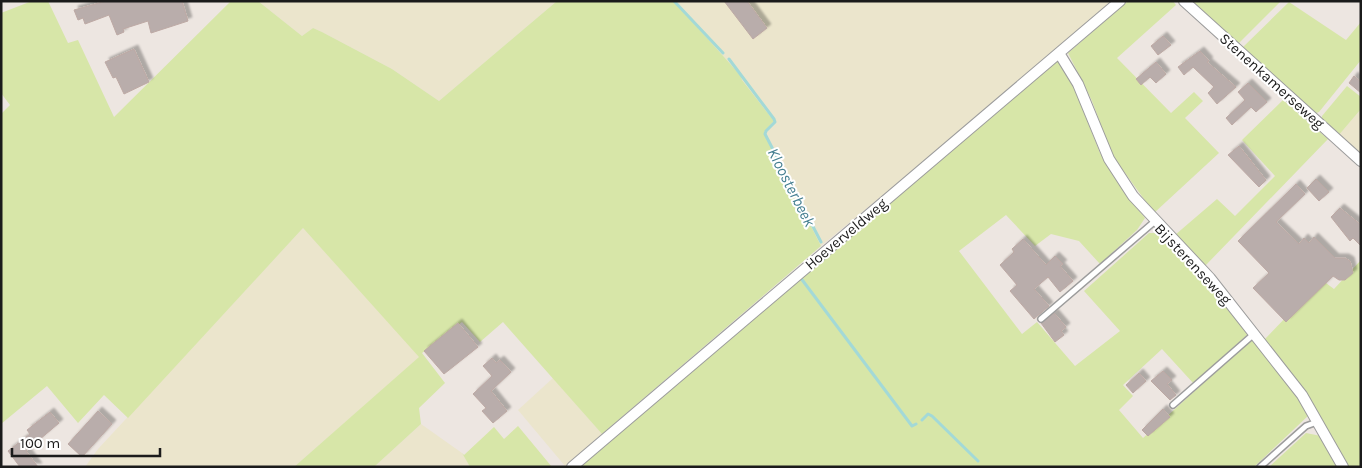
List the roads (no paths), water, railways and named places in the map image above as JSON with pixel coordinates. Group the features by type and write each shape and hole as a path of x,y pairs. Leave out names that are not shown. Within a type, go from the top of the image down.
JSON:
{"street":[{"name":"Hoeverveldweg","path":"572,467 1120,1"},
{"name":"Stenenkamerseweg","path":"1184,1 1361,161"},
{"name":"Bijsterenseweg","path":"1059,53 1078,84 1109,159 1132,196 1154,222 1210,278 1302,395 1343,467"}],"lane":[{"path":"1041,319 1154,222"},
{"path":"1174,405 1254,334"},
{"path":"1260,467 1306,426 1317,422"}],"waterway":[{"name":"Kloosterbeek","path":"674,1 723,53"},
{"name":"Kloosterbeek","path":"729,59 774,119 775,122 765,134 821,242"},
{"name":"Kloosterbeek","path":"800,277 912,426 916,424"},
{"name":"Kloosterbeek","path":"922,420 928,414 932,416 978,461"}]}
